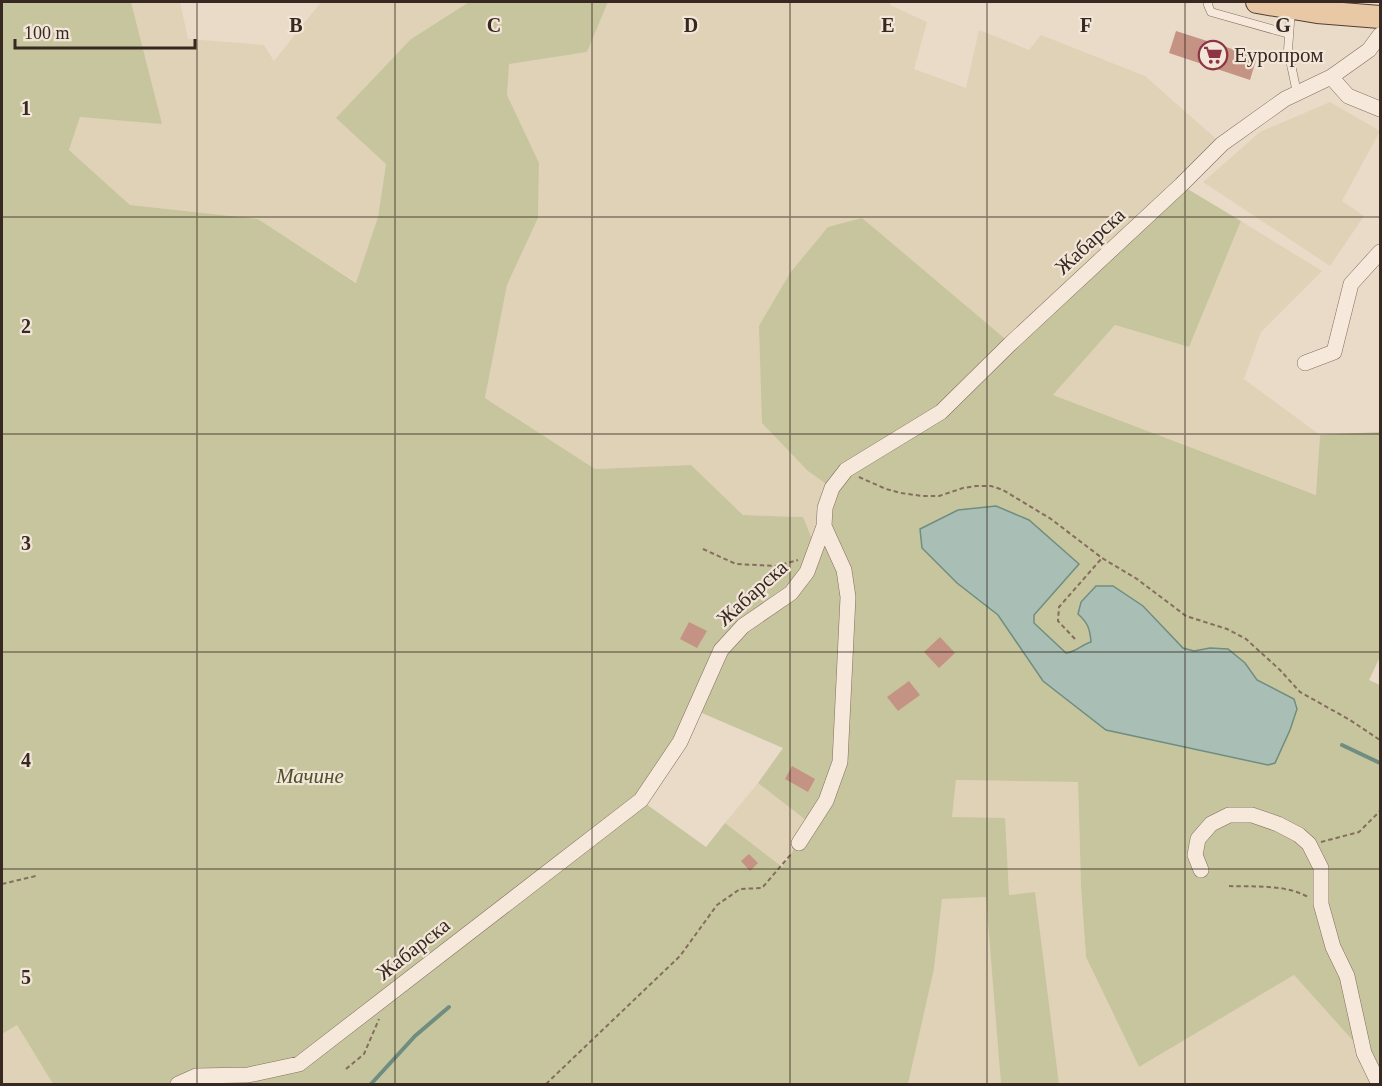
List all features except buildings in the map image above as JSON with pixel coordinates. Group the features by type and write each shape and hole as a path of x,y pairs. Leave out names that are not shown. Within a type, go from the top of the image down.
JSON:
{"main road":[{"path":"1257,2 1291,8 1380,17"}],"street":[{"name":"Жабарска","path":"178,1084 196,1076 248,1075 299,1064 641,800 680,742 721,650 743,626 790,593 807,572 824,526 825,508 832,488 846,470 941,412 1222,144 1268,110 1297,93 1330,78 1369,50 1380,35"},
{"path":"1330,78 1348,96 1380,109"},
{"path":"1305,363 1334,352 1351,284 1380,252"},
{"path":"799,843 826,801 840,762 848,590 844,570 824,526"},
{"path":"1201,870 1195,855 1198,839 1210,824 1229,815 1252,815 1278,824 1299,835 1309,844 1321,868 1321,904 1333,947 1347,976 1364,1053 1379,1084"}],"lane":[{"path":"1208,2 1210,12 1289,34"},
{"path":"1291,8 1289,34 1291,70 1297,93"}],"path":[{"path":"846,470 886,489 922,496 939,496 976,486 1004,489 1051,519 1102,558 1137,579 1186,616 1227,629 1246,639 1300,692 1380,740"},
{"path":"703,549 736,564 777,566 797,561 816,550"},
{"path":"1075,639 1059,621 1059,607 1102,558"},
{"path":"1309,844 1359,832 1380,811"},
{"path":"546,1084 680,956 717,905 740,889 762,888 799,843"},
{"path":"2,884 36,876"},
{"path":"1229,886 1275,888 1301,893 1321,904"},
{"path":"346,1069 364,1054 380,1018"}],"shaded area":[{"path":"131,2 180,2 188,39 264,45 274,61 321,2 469,2 411,39 378,217 357,283 258,219 130,205 69,150 80,117 161,123"},
{"path":"608,2 891,2 890,5 927,22 914,69 966,88 979,30 1029,50 1041,35 1145,76 1222,144 1010,344 832,488 816,550 802,517 743,515 691,465 595,469 485,398 507,285 538,218 539,163 506,95 509,63 587,52"},
{"path":"1330,102 1380,131 1342,201 1364,216 1330,266 1203,182 1260,132"},
{"path":"1241,221 1322,271 1261,332 1244,379 1320,435 1317,495 1053,395 1115,325 1189,347"},
{"path":"996,506 1029,520 1079,564 1034,615 1034,623 1066,653 1091,642 1088,626 1078,614 1081,602 1096,586 1113,586 1143,606 1183,648 1194,651 1210,648 1228,649 1245,663 1257,680 1294,699 1297,709 1275,763 1268,765 1106,730 1043,681 998,615 957,583 922,548 920,529 958,510"},
{"path":"956,780 1078,782 1086,957 1139,1067 1294,975 1364,1053 1379,1084 1059,1084 1035,893 1009,895 952,817"},
{"path":"758,783 812,824 781,867 725,823"},
{"path":"987,897 1001,1084 908,1084 934,969 942,898"},
{"path":"17,1025 53,1084 2,1084 2,1034"}],"green space":[{"name":"Мачине","path":"2,2 131,2 162,124 80,117 69,150 130,205 258,219 356,283 378,217 386,164 336,118 411,39 469,2 608,2 587,52 509,64 507,95 539,163 538,218 507,285 485,398 595,469 691,465 743,515 803,517 816,549 832,488 808,471 762,423 759,326 790,273 828,227 862,218 1010,343 1181,185 1241,221 1189,347 1115,325 1053,395 1316,495 1320,435 1380,432 1380,657 1369,680 1380,685 1380,1084 1364,1053 1294,975 1139,1067 1086,957 1078,782 956,780 952,817 1005,818 1009,895 1035,892 1059,1084 1001,1084 986,897 942,899 934,969 908,1084 53,1084 17,1025 2,1034","holes":["1029,520 1079,564 1034,615 1034,623 1066,654 1070,653 1091,642 1087,622 1113,586 1143,606 1183,648 1194,651 1210,648 1245,663 1257,680 1275,763 1268,765 1214,752 1043,681 998,615 957,583 922,548","695,710 783,748 758,783 811,824 782,867 725,823 706,847 642,801"]}],"waterway":[{"path":"1342,745 1380,763"},
{"path":"371,1084 415,1036 449,1007"}],"place":[{"name":"Еуропром","path":"1213,55"}]}
